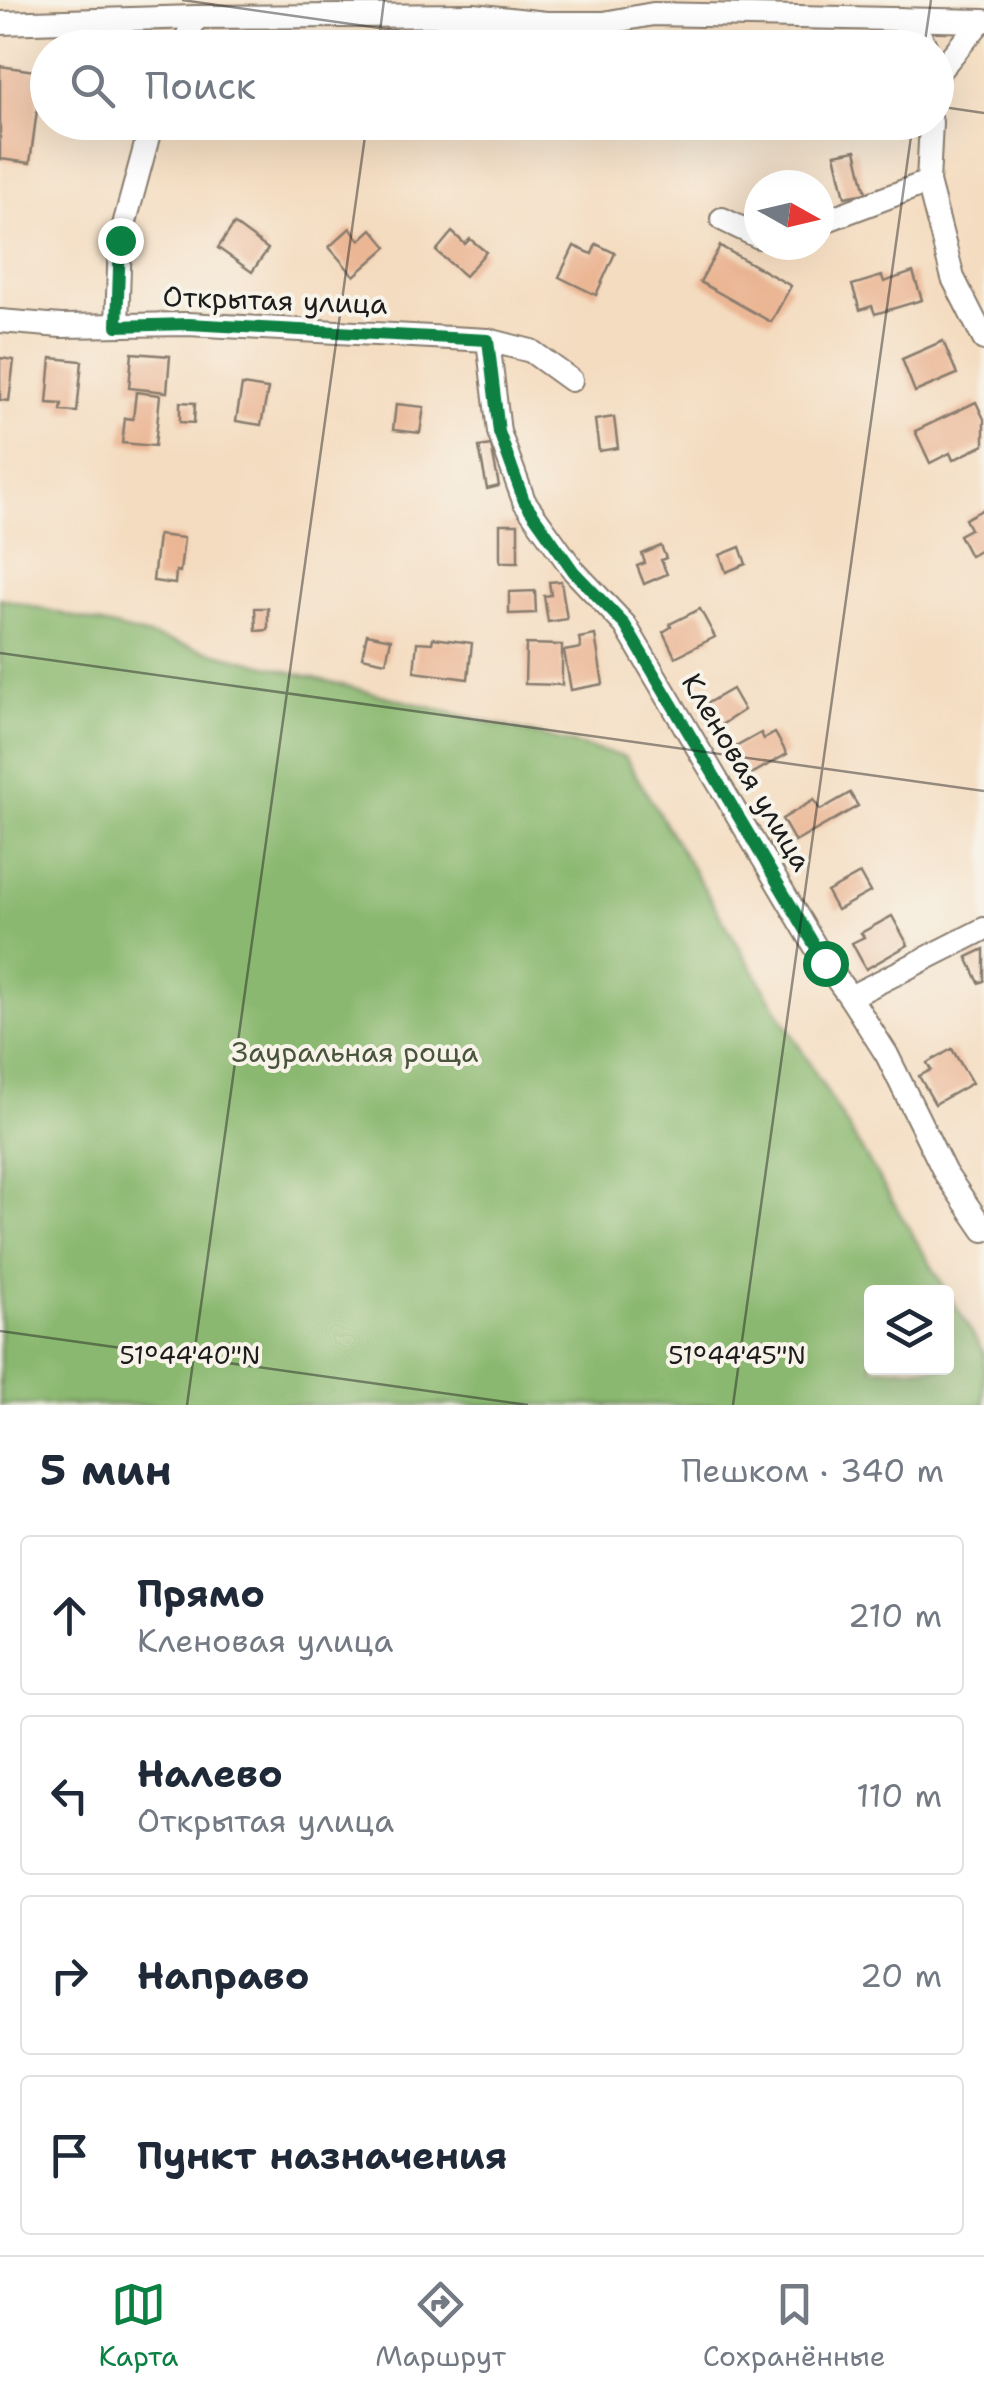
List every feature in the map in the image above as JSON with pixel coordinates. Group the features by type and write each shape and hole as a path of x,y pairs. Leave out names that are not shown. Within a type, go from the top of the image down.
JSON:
{"street":[{"path":"0,23 474,15 546,23 604,23 653,14 983,21"},
{"path":"190,30 196,17"},
{"path":"900,19 912,30"},
{"path":"954,54 983,21"},
{"path":"117,326 120,240 147,140"},
{"path":"930,140 928,182 953,278 984,339"},
{"path":"834,217 928,182"},
{"path":"722,219 744,230"},
{"name":"Открытая улица","path":"0,321 61,326 188,324 488,340 531,351 570,380"},
{"name":"Кленовая улица","path":"488,340 499,432 524,501 574,572 625,625 825,963 887,1055 945,1173 984,1230"},
{"path":"850,996 984,928"}],"green space":[{"name":"Зауральная роща","path":"0,598 625,757 943,1285 864,1285 864,1375 954,1375 954,1303 984,1353 984,1405 0,1405"}],"building":[{"path":"0,66 30,70 30,140 33,140 30,163 0,159"},
{"path":"856,150 866,193 845,197 835,154"},
{"path":"234,224 268,249 252,272 218,248"},
{"path":"350,228 360,240 372,229 387,247 354,276 329,247"},
{"path":"452,232 465,244 470,239 486,252 465,276 436,251"},
{"path":"596,244 615,253 596,295 559,277 574,246 592,254"},
{"path":"720,246 791,286 771,322 700,282"},
{"path":"913,272 922,300 875,314 872,306 860,310 852,285 882,276 884,282"},
{"path":"943,341 957,374 915,392 902,359"},
{"path":"132,353 170,356 167,392 129,388"},
{"path":"0,358 14,360 9,401 0,400"},
{"path":"51,358 82,361 77,412 61,411 62,404 47,403"},
{"path":"242,385 268,389 261,425 236,421"},
{"path":"136,392 160,395 155,446 122,443 125,418 133,419"},
{"path":"180,402 195,403 194,423 180,422"},
{"path":"976,402 984,419 984,445 953,460 950,453 930,463 915,431"},
{"path":"396,404 424,407 420,433 393,430"},
{"path":"614,417 618,448 599,451 595,420"},
{"path":"491,445 499,486 487,489 479,447"},
{"path":"984,509 984,548 970,556 959,535 970,529 965,519"},
{"path":"500,524 518,524 518,562 500,562"},
{"path":"158,535 184,538 175,584 153,581"},
{"path":"661,546 667,574 644,584 637,566 645,563 642,554"},
{"path":"740,547 746,564 726,572 720,555"},
{"path":"561,581 567,619 548,622 544,596 551,595 549,582"},
{"path":"535,591 536,613 509,614 509,592"},
{"path":"255,608 268,608 268,630 256,631"},
{"path":"700,609 715,637 675,657 663,632 670,624"},
{"path":"367,634 391,639 386,662 362,657"},
{"path":"595,635 603,684 571,690 564,651 581,648 579,638"},
{"path":"433,638 472,643 468,679 414,672 417,642 432,643"},
{"path":"526,644 562,645 562,685 525,684"},
{"path":"732,689 744,710 712,731 699,708"},
{"path":"761,733 764,739 775,733 787,754 748,776 732,749"},
{"path":"850,793 858,806 795,842 782,819 814,800 820,810"},
{"path":"860,874 870,892 837,910 827,892"},
{"path":"892,916 908,945 866,969 852,943 864,937 861,933"},
{"path":"984,949 984,981 979,983 967,957"},
{"path":"952,1049 972,1083 935,1104 919,1076 931,1070 927,1063"}],"route":[{"path":"120,240 117,326 188,324 488,340 499,432 524,501 574,572 625,625 825,963"}]}
